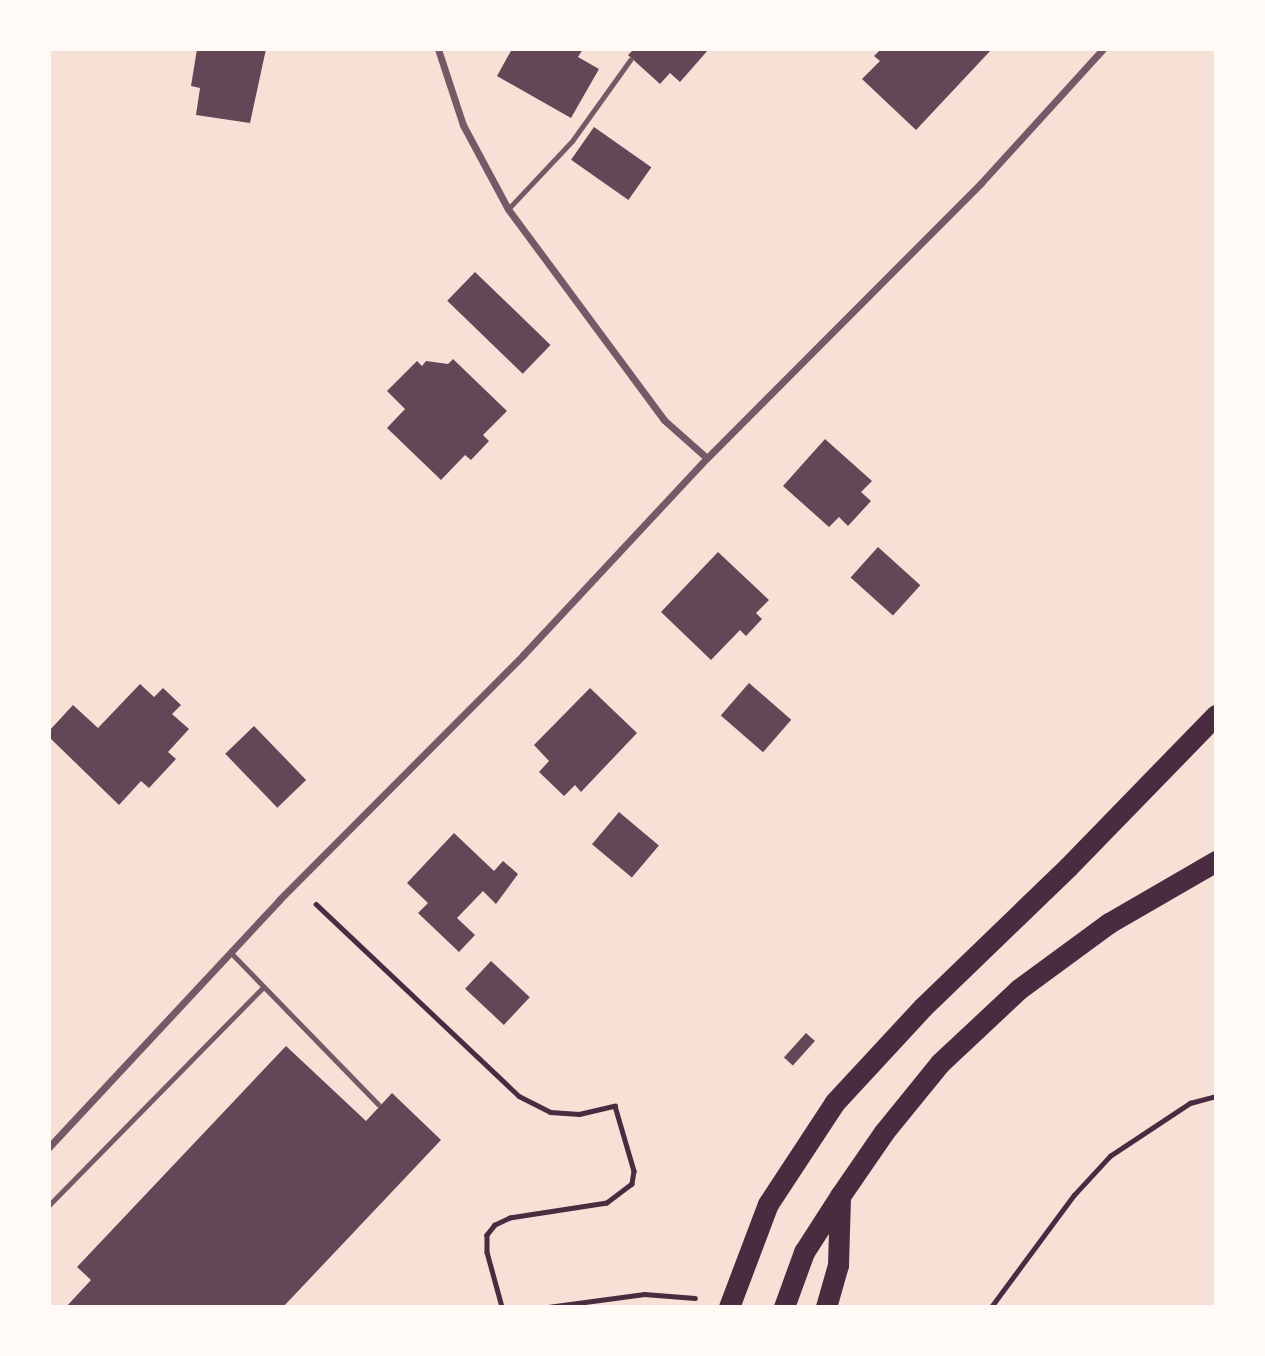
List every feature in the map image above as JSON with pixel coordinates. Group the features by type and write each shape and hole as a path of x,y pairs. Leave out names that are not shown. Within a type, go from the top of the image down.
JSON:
{"highway":[{"path":"729,1307 768,1204 835,1102 923,1007 1068,867 1216,715"},
{"path":"784,1307 804,1252 884,1132 940,1063 1019,989 1109,923 1216,861"},
{"path":"826,1307 838,1265 840,1196"}],"street":[{"path":"438,49 443,75 463,125 508,209 664,420 707,458"},
{"path":"49,1147 296,883 523,655 707,458 981,183 1103,49"}],"lane":[{"path":"508,209 572,141 631,60"},
{"path":"231,953 262,988 379,1104"},
{"path":"49,1205 262,988"}],"path":[{"path":"296,883 519,1096 550,1112 579,1114 615,1106 634,1171 632,1184 607,1203 533,1213 495,1225 487,1235 487,1252 502,1307"},
{"path":"991,1307 1074,1195 1110,1156 1190,1103 1216,1096"},
{"path":"548,1307 643,1294 699,1298"}],"building":[{"path":"197,49 266,49 250,123 196,115 200,88 191,86"},
{"path":"512,49 583,49 578,57 599,69 571,118 497,76"},
{"path":"634,49 709,49 680,82 670,73 660,84 628,55"},
{"path":"881,49 992,49 916,130 862,79 880,61 874,56"},
{"path":"594,127 651,167 628,200 571,160"},
{"path":"475,272 551,345 523,374 447,301"},
{"path":"453,359 507,411 483,435 489,441 471,460 465,455 441,480 387,428 405,409 387,391 417,361 422,366 426,361 448,364"},
{"path":"825,439 872,481 861,492 871,501 848,526 839,517 829,527 783,486"},
{"path":"878,547 920,585 893,616 851,577"},
{"path":"718,552 769,600 756,613 762,619 746,636 740,630 711,660 661,612"},
{"path":"749,683 791,720 763,752 721,715"},
{"path":"140,684 154,697 163,688 181,705 172,714 189,729 168,752 176,759 149,788 141,781 119,805 49,737 49,731 73,705 98,728"},
{"path":"590,688 637,733 581,792 575,785 564,796 539,772 549,761 534,745"},
{"path":"254,726 306,780 277,808 225,754"},
{"path":"619,812 659,845 632,878 592,844"},
{"path":"454,833 494,871 503,861 518,874 496,904 483,891 457,918 475,935 459,952 418,913 428,903 407,883"},
{"path":"491,961 530,997 504,1025 465,989"},
{"path":"806,1033 815,1041 793,1066 784,1058"},
{"path":"286,1046 366,1121 392,1093 441,1140 283,1307 66,1307 91,1280 77,1267"}]}
